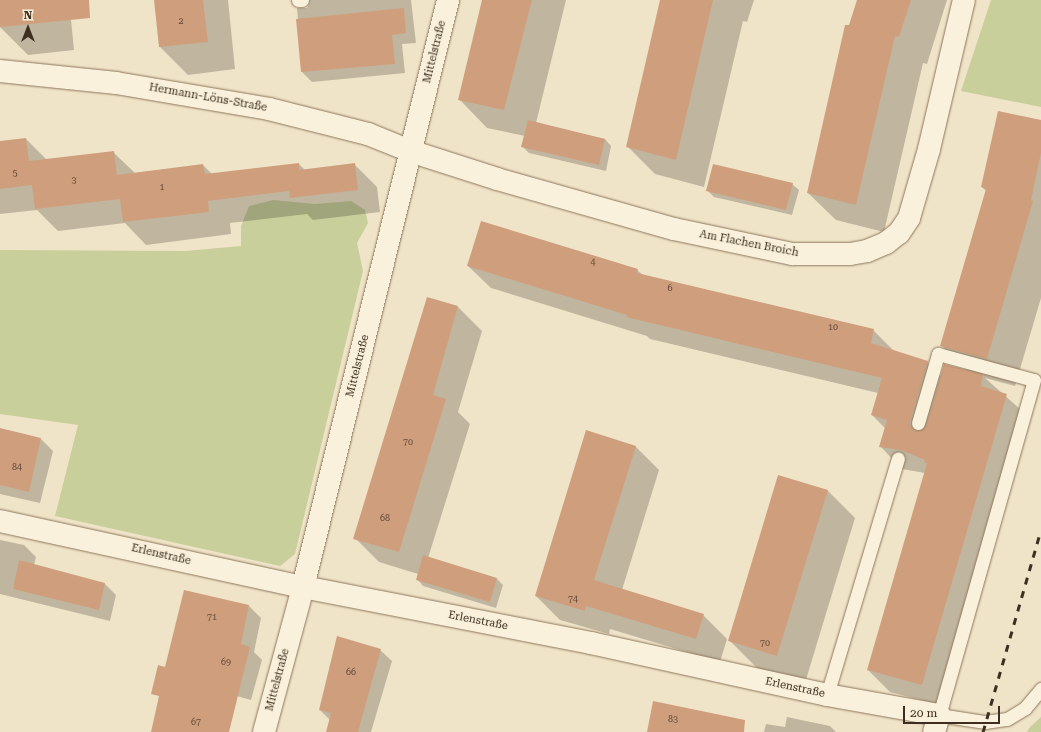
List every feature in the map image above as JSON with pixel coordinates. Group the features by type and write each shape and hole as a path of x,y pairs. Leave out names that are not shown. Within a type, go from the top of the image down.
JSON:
{"street":[{"name":"Mittelstraße","path":"264,732 303,587 448,0"},
{"name":"Am Flachen Broich","path":"410,151 586,205 733,242 793,254 831,255 866,251 893,238 904,225 913,207 964,0"},
{"name":"Hermann-Löns-Straße","path":"0,71 116,83 227,100 317,120 368,134 410,151"},
{"name":"Erlenstraße","path":"0,521 303,587 591,643 827,695 937,723"}],"lane":[{"path":"918,424 938,354 1034,380 937,723 985,722 1007,719 1025,708 1041,689"},
{"path":"827,695 898,458"}],"green space":[{"path":"991,0 1041,0 1041,107 961,91"},
{"path":"273,200 315,204 351,201 365,210 368,223 357,243 363,271 295,554 280,566 55,516 78,425 0,414 0,250 185,251 241,246 241,226 249,206"},
{"path":"1041,717 1041,732 1027,732 1030,727"}],"building":[{"path":"0,0 89,0 90,18 0,27"},
{"path":"154,0 203,0 208,42 159,47"},
{"path":"482,0 532,0 504,110 458,100"},
{"path":"660,0 713,0 676,160 626,147"},
{"path":"857,0 911,0 899,37 895,36 856,205 807,193 845,25 849,25"},
{"path":"404,8 406,33 392,35 395,64 301,72 296,19"},
{"path":"998,111 1041,120 1041,153 1031,200 1033,201 987,359 940,346 986,189 981,187"},
{"path":"528,120 605,139 599,165 521,147"},
{"path":"26,138 29,161 114,151 117,175 203,164 205,174 299,163 299,170 355,163 358,190 290,198 289,191 208,201 209,212 123,222 120,199 35,209 32,185 0,189 0,141"},
{"path":"713,164 793,183 786,210 706,191"},
{"path":"481,221 638,269 637,273 874,329 871,343 928,361 910,421 910,425 915,431 920,431 926,426 944,364 983,374 981,386 1007,394 922,685 867,670 927,463 924,463 925,460 901,450 879,447 887,420 871,415 882,378 626,317 627,315 467,266"},
{"path":"427,297 458,306 433,395 446,399 399,552 353,539"},
{"path":"0,428 41,438 29,492 0,485"},
{"path":"586,430 636,446 594,580 704,614 696,639 586,606 585,611 535,596"},
{"path":"778,475 828,490 777,656 728,641"},
{"path":"423,555 497,578 490,602 416,580"},
{"path":"19,560 105,583 99,610 13,589"},
{"path":"184,590 249,605 241,644 250,647 229,732 151,732 159,696 151,694 158,665 165,667"},
{"path":"337,636 381,649 358,732 326,732 331,713 319,710"},
{"path":"653,701 745,720 744,732 647,732"}],"railway":[{"path":"983,732 1041,530"}]}
